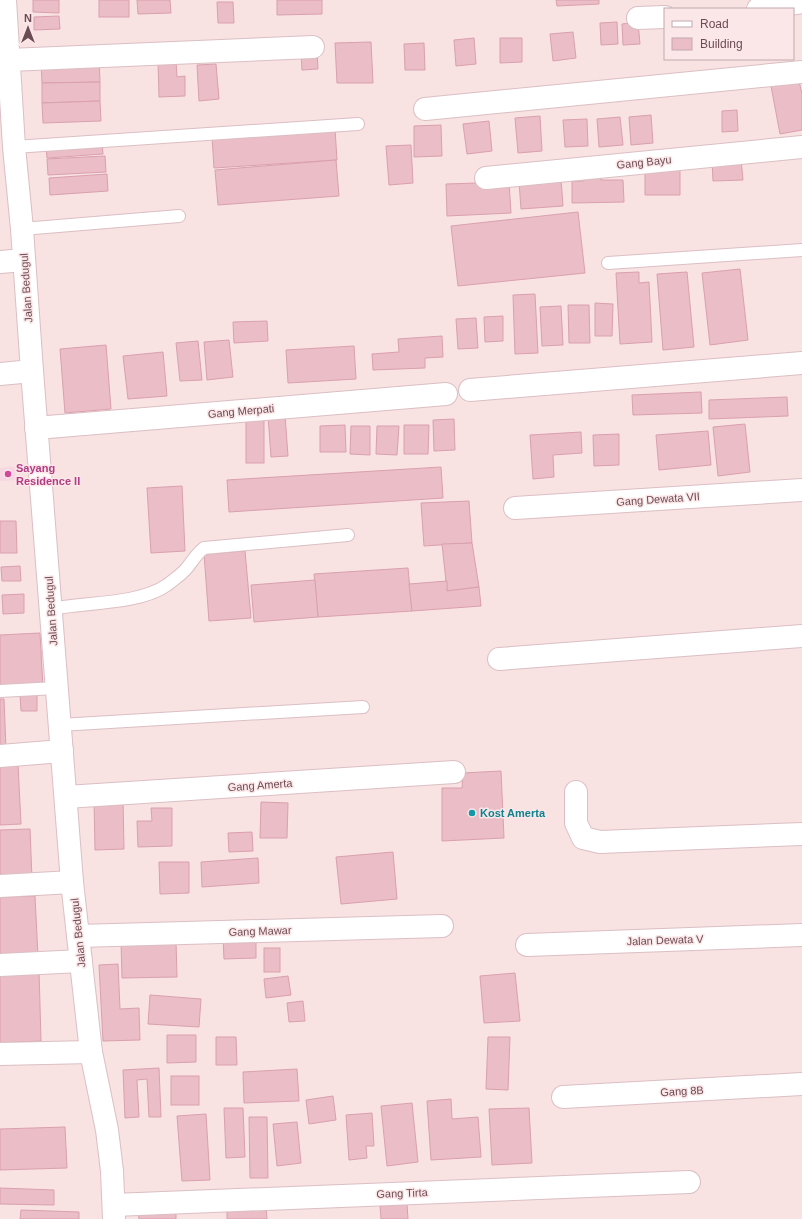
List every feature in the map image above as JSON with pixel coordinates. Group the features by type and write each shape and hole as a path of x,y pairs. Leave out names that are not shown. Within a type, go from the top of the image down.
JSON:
{"street":[{"name":"Jalan Bedugul","path":"5,0 9,60 5,98 14,147 22,229 36,428 72,882 91,1052 108,1130 114,1212"},
{"path":"764,8 802,2"},
{"path":"638,18 664,17"},
{"path":"9,60 313,47"},
{"path":"425,109 802,72"},
{"name":"Gang Bayu","path":"486,178 802,147"},
{"path":"0,262 24,260"},
{"path":"470,390 802,363"},
{"path":"0,374 32,371"},
{"name":"Gang Merpati","path":"36,428 446,394"},
{"name":"Gang Dewata VII","path":"515,508 802,490"},
{"path":"499,659 802,636"},
{"path":"0,756 62,751"},
{"name":"Gang Amerta","path":"66,797 454,772"},
{"path":"576,792 576,823 583,838 600,842 802,834"},
{"path":"0,886 72,882"},
{"name":"Gang Mawar","path":"78,936 442,926"},
{"name":"Jalan Dewata V","path":"527,946 802,935"},
{"path":"0,965 81,961"},
{"path":"0,1054 91,1052"},
{"name":"Gang 8B","path":"563,1097 802,1084"},
{"name":"Gang Tirta","path":"114,1212 689,1182"}],"lane":[{"path":"14,147 358,124"},
{"path":"22,229 179,216"},
{"path":"608,263 802,250"},
{"path":"51,609 134,597 148,593 166,585 185,570 198,552 204,548 348,535"},
{"path":"0,691 56,688"},
{"path":"60,725 363,707"}],"shaded area":[{"name":"Sayang Residence II","path":"15,467 16,480 0,481 0,468"}],"building":[{"path":"33,0 59,0 59,13 33,12"},
{"path":"99,0 129,0 129,17 99,17"},
{"path":"137,0 170,0 171,13 138,14"},
{"path":"277,0 322,0 322,14 277,15"},
{"path":"556,0 599,0 599,4 557,6"},
{"path":"217,2 233,2 234,23 218,23"},
{"path":"59,16 60,29 34,30 34,17"},
{"path":"617,22 618,44 601,45 600,23"},
{"path":"638,22 640,44 623,45 622,24"},
{"path":"573,32 576,58 553,61 550,34"},
{"path":"474,38 476,64 456,66 454,40"},
{"path":"500,38 522,38 522,62 500,63"},
{"path":"371,42 373,83 337,83 335,43"},
{"path":"424,43 425,70 405,70 404,44"},
{"path":"301,52 317,52 318,69 302,70"},
{"path":"99,58 100,82 42,83 41,63"},
{"path":"158,61 176,61 177,77 185,76 185,96 159,97"},
{"path":"216,64 219,99 199,101 197,65"},
{"path":"799,81 802,94 802,130 780,134 771,86"},
{"path":"100,82 100,101 42,103 42,83"},
{"path":"100,101 101,121 43,123 42,103"},
{"path":"737,110 738,131 722,132 722,111"},
{"path":"651,115 653,143 631,145 629,117"},
{"path":"540,116 542,151 518,153 515,118"},
{"path":"620,117 623,145 599,147 597,119"},
{"path":"587,119 588,146 565,147 563,120"},
{"path":"489,121 492,151 467,154 463,124"},
{"path":"441,125 442,156 414,157 414,126"},
{"path":"335,129 337,160 214,168 212,137"},
{"path":"102,142 103,154 47,158 46,146"},
{"path":"411,145 413,183 389,185 386,146"},
{"path":"105,156 106,172 48,175 47,159"},
{"path":"741,159 743,180 713,181 712,161"},
{"path":"336,160 339,196 218,205 215,170"},
{"path":"680,166 680,195 645,195 645,167"},
{"path":"584,169 601,169 601,180 623,180 624,202 572,203 572,181 584,181"},
{"path":"107,174 108,191 50,195 49,178"},
{"path":"561,179 563,206 521,209 519,182"},
{"path":"509,182 511,213 447,216 446,184"},
{"path":"578,212 585,273 458,286 451,226"},
{"path":"740,269 748,340 710,345 702,273"},
{"path":"639,272 639,283 649,282 652,342 620,344 616,273"},
{"path":"687,272 694,347 663,350 657,274"},
{"path":"535,294 538,353 515,354 513,295"},
{"path":"595,303 613,304 612,336 595,336"},
{"path":"568,305 589,305 590,343 569,343"},
{"path":"561,306 563,345 542,346 540,307"},
{"path":"503,316 503,341 485,342 484,317"},
{"path":"476,318 478,348 458,349 456,319"},
{"path":"267,321 268,341 234,343 233,322"},
{"path":"442,336 443,357 425,358 425,368 373,370 372,354 399,352 398,339"},
{"path":"229,340 233,377 207,380 204,342"},
{"path":"198,341 202,380 180,381 176,343"},
{"path":"106,345 111,409 65,413 60,349"},
{"path":"354,346 356,379 288,383 286,350"},
{"path":"163,352 167,396 128,399 123,356"},
{"path":"701,392 702,413 633,415 632,395"},
{"path":"787,397 788,416 709,419 709,400"},
{"path":"246,413 264,413 264,463 246,463"},
{"path":"285,415 288,456 271,457 268,416"},
{"path":"454,419 455,450 434,451 433,420"},
{"path":"745,424 750,472 718,476 713,427"},
{"path":"345,425 346,452 320,452 320,426"},
{"path":"404,425 429,425 428,454 404,454"},
{"path":"351,426 370,426 370,455 350,454"},
{"path":"377,426 399,426 397,455 376,454"},
{"path":"708,431 711,465 659,470 656,435"},
{"path":"581,432 582,453 553,455 554,477 533,479 530,435"},
{"path":"619,434 619,465 594,466 593,435"},
{"path":"441,467 443,498 229,512 227,480"},
{"path":"182,486 185,551 151,553 147,488"},
{"path":"469,501 472,543 424,546 421,503"},
{"path":"0,521 16,521 17,553 0,553"},
{"path":"472,543 479,587 447,591 442,544"},
{"path":"245,551 251,618 209,621 204,554"},
{"path":"20,566 21,581 2,581 1,567"},
{"path":"408,568 412,611 318,617 314,574"},
{"path":"315,580 318,617 254,622 251,585"},
{"path":"447,581 447,591 479,587 481,606 412,611 409,584"},
{"path":"24,594 24,613 3,614 2,595"},
{"path":"40,633 43,688 0,689 0,635"},
{"path":"37,693 37,711 21,711 20,694"},
{"path":"0,699 4,699 6,749 0,750"},
{"path":"18,764 21,824 0,825 0,765"},
{"name":"Kost Amerta","path":"501,771 504,838 442,841 442,788 462,788 463,773"},
{"path":"94,800 123,800 124,849 95,850"},
{"path":"261,802 288,803 287,838 260,838"},
{"path":"151,808 172,808 172,846 138,847 137,821 152,821"},
{"path":"30,829 32,879 0,881 0,830"},
{"path":"252,832 253,851 229,852 228,833"},
{"path":"393,852 397,899 341,904 336,857"},
{"path":"258,858 259,883 202,887 201,862"},
{"path":"159,862 189,862 189,893 160,894"},
{"path":"35,896 38,957 0,959 0,897"},
{"path":"256,936 256,958 224,959 223,938"},
{"path":"176,941 177,977 122,978 121,942"},
{"path":"264,948 280,948 280,972 264,972"},
{"path":"118,964 120,1009 139,1008 140,1040 103,1041 99,965"},
{"path":"39,970 41,1041 0,1043 0,971"},
{"path":"515,973 520,1021 484,1023 480,976"},
{"path":"288,976 291,995 266,998 264,979"},
{"path":"150,995 201,999 199,1027 148,1024"},
{"path":"303,1001 305,1021 289,1022 287,1003"},
{"path":"167,1035 196,1035 196,1062 167,1063"},
{"path":"216,1037 236,1037 237,1065 216,1065"},
{"path":"488,1037 510,1037 508,1090 486,1089"},
{"path":"159,1068 161,1117 149,1117 147,1079 137,1080 139,1117 125,1118 123,1070"},
{"path":"297,1069 299,1101 244,1103 243,1072"},
{"path":"171,1076 199,1076 199,1105 171,1105"},
{"path":"333,1096 336,1120 309,1124 306,1100"},
{"path":"451,1099 452,1119 478,1117 481,1157 431,1160 427,1101"},
{"path":"412,1103 418,1162 387,1166 381,1106"},
{"path":"224,1108 243,1108 245,1157 226,1158"},
{"path":"529,1108 532,1163 492,1165 489,1109"},
{"path":"372,1113 374,1146 366,1146 367,1158 349,1160 346,1115"},
{"path":"206,1114 210,1180 182,1181 177,1116"},
{"path":"249,1117 267,1117 268,1178 250,1178"},
{"path":"297,1122 301,1163 277,1166 273,1124"},
{"path":"65,1127 67,1168 0,1170 0,1129"},
{"path":"0,1188 54,1190 54,1205 0,1204"},
{"path":"407,1204 408,1219 381,1219 380,1206"},
{"path":"266,1206 267,1219 227,1219 227,1207"},
{"path":"176,1209 176,1219 139,1219 138,1210"},
{"path":"21,1210 79,1212 79,1219 20,1219"}],"place":[{"name":"Sayang Residence II","path":"8,474"},
{"name":"Kost Amerta","path":"472,813"}]}
